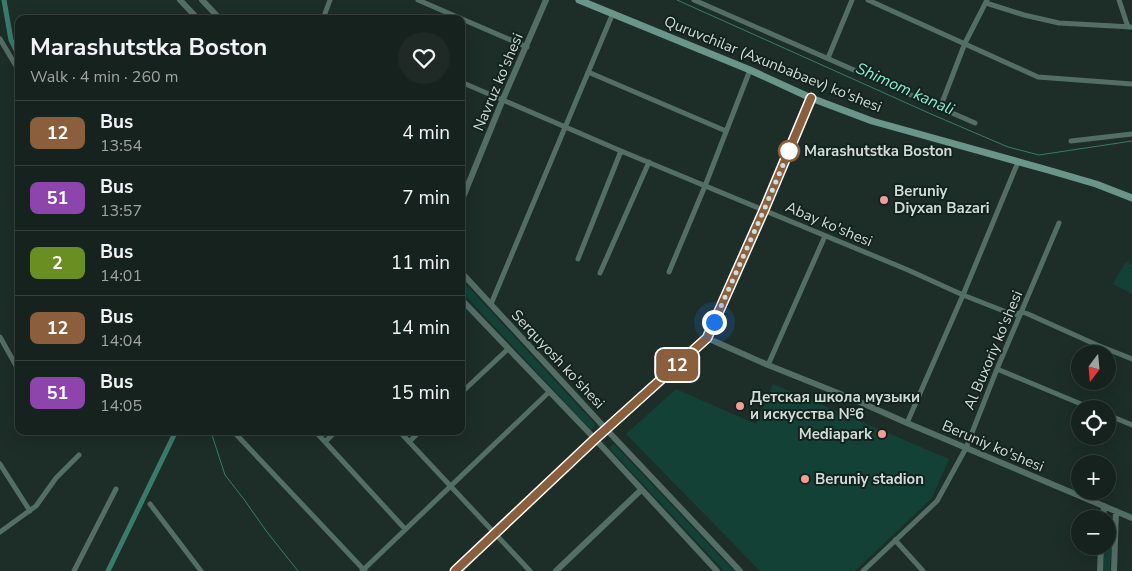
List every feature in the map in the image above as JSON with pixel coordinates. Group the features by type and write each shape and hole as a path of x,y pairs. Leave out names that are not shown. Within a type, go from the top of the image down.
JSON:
{"main road":[{"name":"Quruvchilar (Axunbabaev) ko'shesi","path":"579,0 750,70 811,98 872,121 1096,184 1132,198"}],"street":[{"path":"180,0 194,15"},
{"path":"202,0 216,15"},
{"path":"324,15 330,0"},
{"path":"418,0 453,15"},
{"name":"Navruz ko'shesi","path":"465,192 546,0"},
{"path":"694,0 703,2 975,123"},
{"path":"828,58 852,0"},
{"path":"868,0 1038,77 1132,84"},
{"path":"940,108 965,43 986,2 1024,15 1058,23 1130,27 1119,0"},
{"path":"491,304 613,13"},
{"path":"465,20 527,47"},
{"path":"0,39 15,64"},
{"path":"669,272 750,70"},
{"path":"588,72 726,131"},
{"name":"Abay ko'shesi","path":"465,84 704,186 901,267 963,295 1014,315 1022,312 1132,359"},
{"path":"455,571 595,439 707,338 811,98"},
{"path":"1071,141 1132,134"},
{"path":"578,259 621,151"},
{"path":"600,273 649,162"},
{"path":"907,423 1018,162"},
{"name":"Al Buxoriy ko'shesi","path":"863,571 937,501 966,448 1060,223"},
{"path":"768,365 825,236"},
{"name":"Serquyosh ko'shesi","path":"465,276 740,571"},
{"name":"Serquyosh ko'shesi","path":"465,308 508,349 595,439 717,571"},
{"path":"0,337 15,363"},
{"name":"Beruniy ko'shesi","path":"707,338 1114,510"},
{"path":"465,389 508,349"},
{"path":"998,369 1072,400"},
{"path":"237,435 364,571 405,529 549,392"},
{"path":"1116,418 1132,425"},
{"path":"319,435 405,529"},
{"path":"325,442 332,435"},
{"path":"403,435 530,571"},
{"path":"409,442 416,435"},
{"path":"0,532 30,512 56,478 79,455"},
{"path":"0,464 30,512"},
{"path":"74,571 116,489"},
{"path":"556,571 641,490"},
{"path":"150,504 201,571"},
{"path":"1104,506 1104,510"},
{"name":"Beruniy ko'shesi","path":"1116,511 1132,518"},
{"path":"895,540 923,571"},
{"path":"1100,571 1101,555"},
{"path":"1114,571 1115,555"}],"green space":[{"path":"1126,261 1132,265 1132,294 1113,284"},
{"path":"465,283 596,425 591,430 465,295"},
{"name":"Beruniy stadion","path":"773,384 949,459 932,498 855,571 760,571 626,434 676,389 756,424"},
{"path":"614,444 734,571 724,571 609,448"},
{"path":"1104,555 1111,555 1110,571 1103,571"}],"waterway":[{"path":"4,0 11,40 15,48"},
{"name":"Shimom kanali","path":"677,0 1008,147 1039,155 1132,141"},
{"path":"108,571 174,435"},
{"path":"212,435 225,475 298,571"}],"bus line":[{"name":"12","path":"455,571 595,439 707,338 811,98"}],"place":[{"name":"Marashutstka Boston","path":"789,151"},
{"name":"Beruniy Diyxan Bazari","path":"884,200"},
{"name":"Детская школа музыки и искусства №6","path":"740,406"},
{"name":"Mediapark","path":"882,434"},
{"name":"Beruniy stadion","path":"805,479"}],"route":[{"path":"714,322 791,146 789,151"}]}
